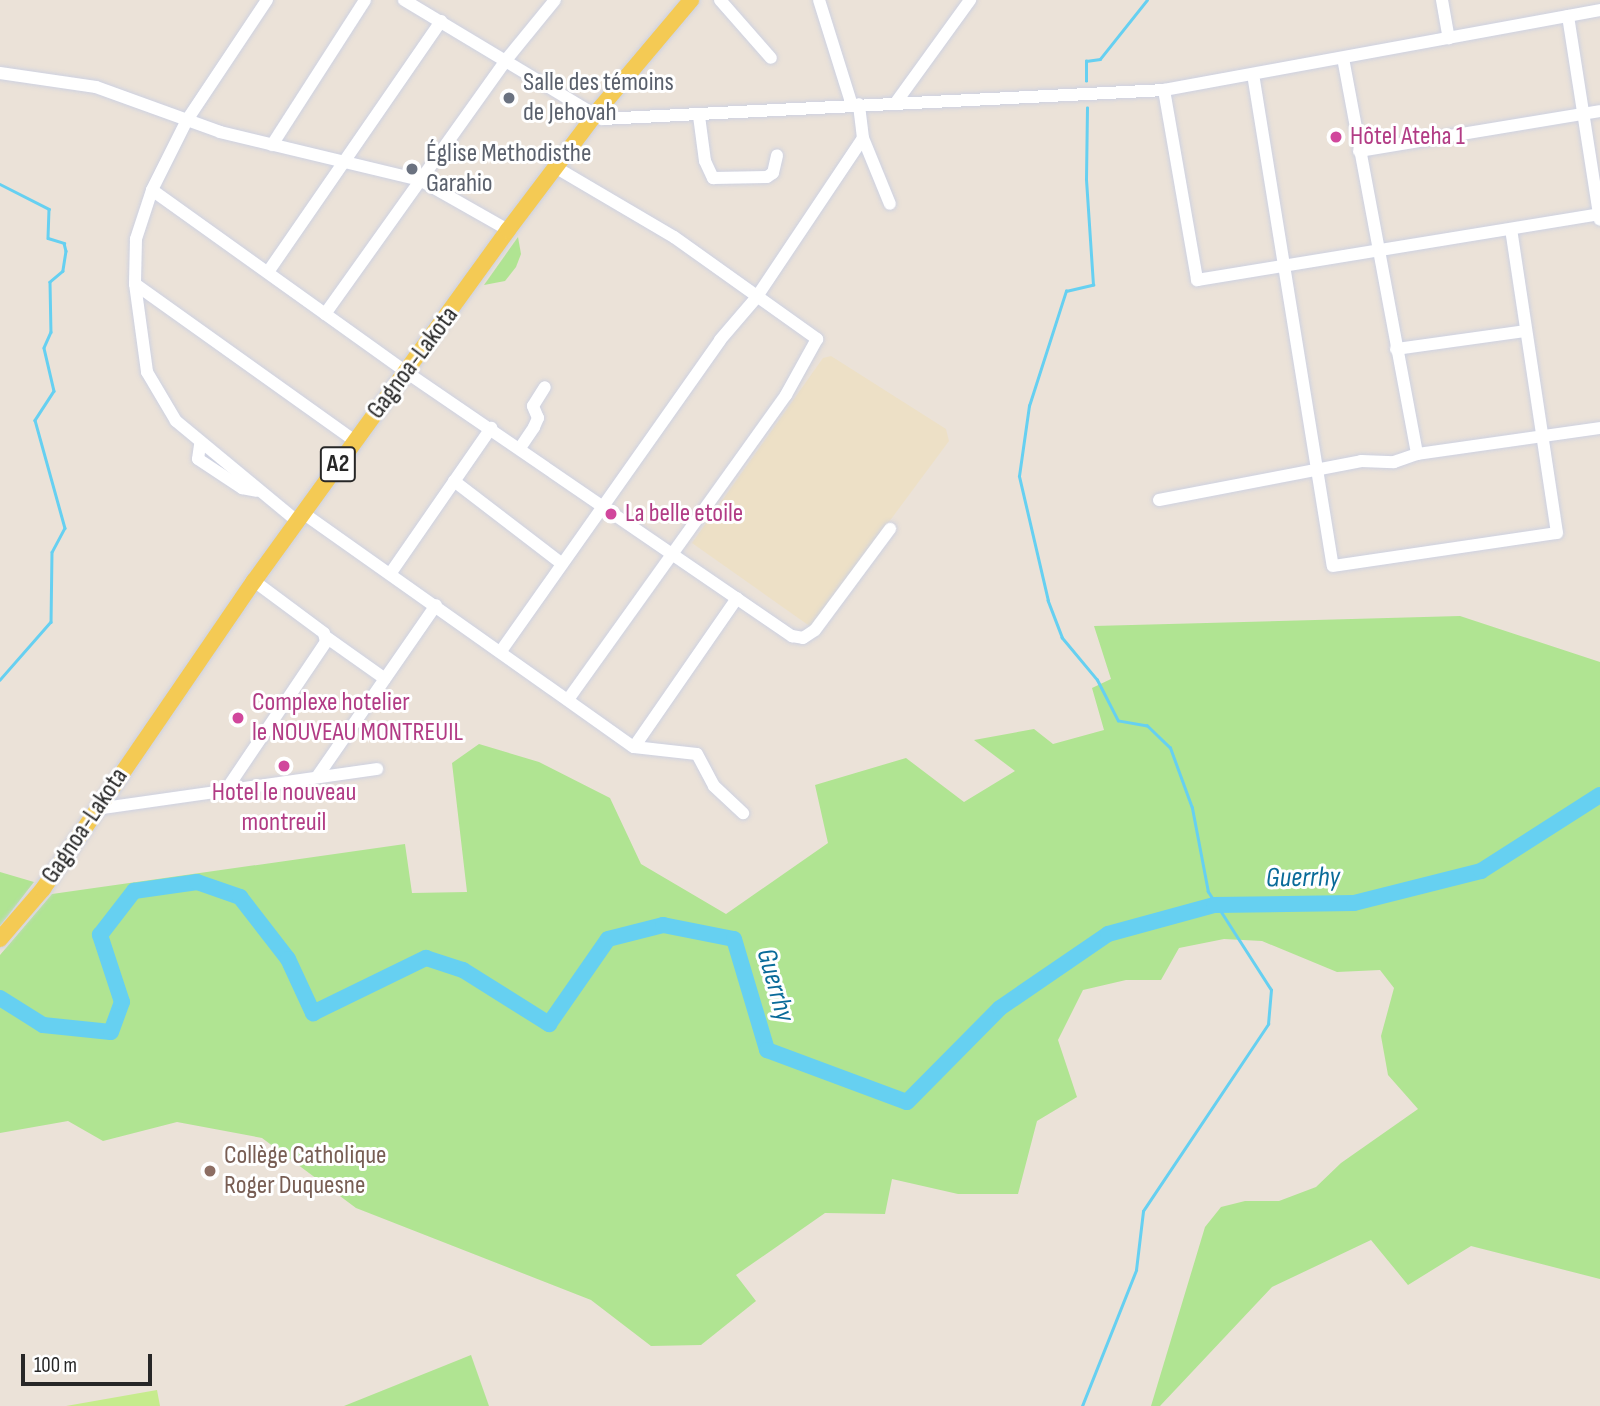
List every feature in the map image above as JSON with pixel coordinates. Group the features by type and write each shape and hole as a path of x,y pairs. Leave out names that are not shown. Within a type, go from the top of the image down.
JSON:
{"main road":[{"name":"Gagnoa-Lakota","path":"0,939 43,889 254,581 508,230 595,116 691,0"}],"street":[{"path":"267,0 187,120 152,190 136,239 135,284 148,372 176,421 200,445 238,471 257,491 436,605 634,747 698,754 714,786 743,813"},
{"path":"272,145 365,0"},
{"path":"404,0 595,116 699,116 897,101 1164,90 1600,10"},
{"path":"325,314 506,60 555,0"},
{"path":"720,0 771,58"},
{"path":"897,101 970,0"},
{"path":"1442,0 1450,38"},
{"path":"822,2 856,105 863,138 879,167 890,204"},
{"path":"1164,90 1197,280 1600,216 1568,16"},
{"path":"268,272 441,21"},
{"path":"1343,58 1376,252 1417,454"},
{"path":"0,73 96,87 187,120 272,145 420,180 508,230"},
{"path":"1253,74 1314,469 1333,566 1557,533 1511,229"},
{"path":"1359,151 1600,111"},
{"path":"699,116 705,161 713,178 767,177 773,173 777,155"},
{"path":"501,650 720,340 756,298 863,138"},
{"path":"555,167 674,237 756,298 814,333 817,346 569,698"},
{"path":"152,190 406,372 603,505 779,630 803,638 815,630 890,529"},
{"path":"135,284 355,441"},
{"path":"1396,349 1526,331"},
{"path":"520,448 538,418 533,407 545,387"},
{"path":"390,574 491,428"},
{"path":"1159,500 1361,461 1394,462 1417,454 1600,428"},
{"path":"454,481 562,564"},
{"path":"254,581 385,680"},
{"path":"634,747 737,598"},
{"path":"317,777 436,605"},
{"path":"226,790 326,637"},
{"path":"96,809 377,769"}],"shaded area":[{"path":"831,356 946,429 949,441 811,627 692,543 823,358"}],"green space":[{"path":"518,237 521,254 516,267 505,281 484,285"},
{"path":"1460,616 1600,662 1600,1279 1471,1246 1408,1285 1371,1240 1272,1287 1160,1406 1151,1406 1205,1227 1221,1207 1245,1201 1279,1201 1316,1187 1341,1163 1418,1109 1388,1075 1381,1036 1394,988 1380,970 1337,972 1262,941 1224,939 1179,948 1161,980 1126,980 1083,990 1058,1040 1077,1097 1037,1121 1018,1194 958,1194 892,1179 885,1214 825,1213 736,1275 756,1301 701,1345 651,1346 591,1300 356,1208 262,1138 177,1122 103,1141 68,1121 0,1133 0,955 52,894 405,844 412,893 467,892 452,763 479,744 539,762 610,798 641,864 726,914 828,843 815,785 906,758 964,802 1015,771 974,740 1034,729 1053,744 1104,730 1092,688 1111,679 1094,626"},
{"path":"0,872 34,882 0,926"},
{"path":"471,1355 489,1406 344,1406"},
{"path":"157,1390 160,1406 66,1406"}],"waterway":[{"path":"1086,81 1086,61 1100,59 1147,0"},
{"path":"1082,1406 1136,1270 1143,1211 1268,1024 1271,990 1208,892 1192,808 1170,748 1147,726 1118,721 1097,680 1062,638 1048,601 1019,476 1029,406 1066,291 1093,285 1086,179 1087,108"},
{"path":"0,184 49,209 48,238 64,243 66,251 63,271 50,282 51,332 44,348 54,391 35,420 65,528 52,552 51,622 0,680"},
{"name":"Guerrhy","path":"0,998 43,1025 111,1032 122,1002 100,935 134,891 197,882 240,897 288,959 313,1013 426,958 463,970 549,1024 608,939 663,925 734,939 767,1050 907,1102 1000,1008 1108,934 1214,905 1354,903 1481,871 1600,795"}],"place":[{"name":"Salle des témoins de Jehovah","path":"509,98"},
{"name":"Hôtel Ateha 1","path":"1336,137"},
{"name":"Église Methodisthe Garahio","path":"412,169"},
{"name":"La belle etoile","path":"611,514"},
{"name":"Complexe hotelier le NOUVEAU MONTREUIL","path":"238,718"},
{"name":"Hotel le nouveau montreuil","path":"284,766"},
{"name":"Collège Catholique Roger Duquesne","path":"210,1171"}]}
